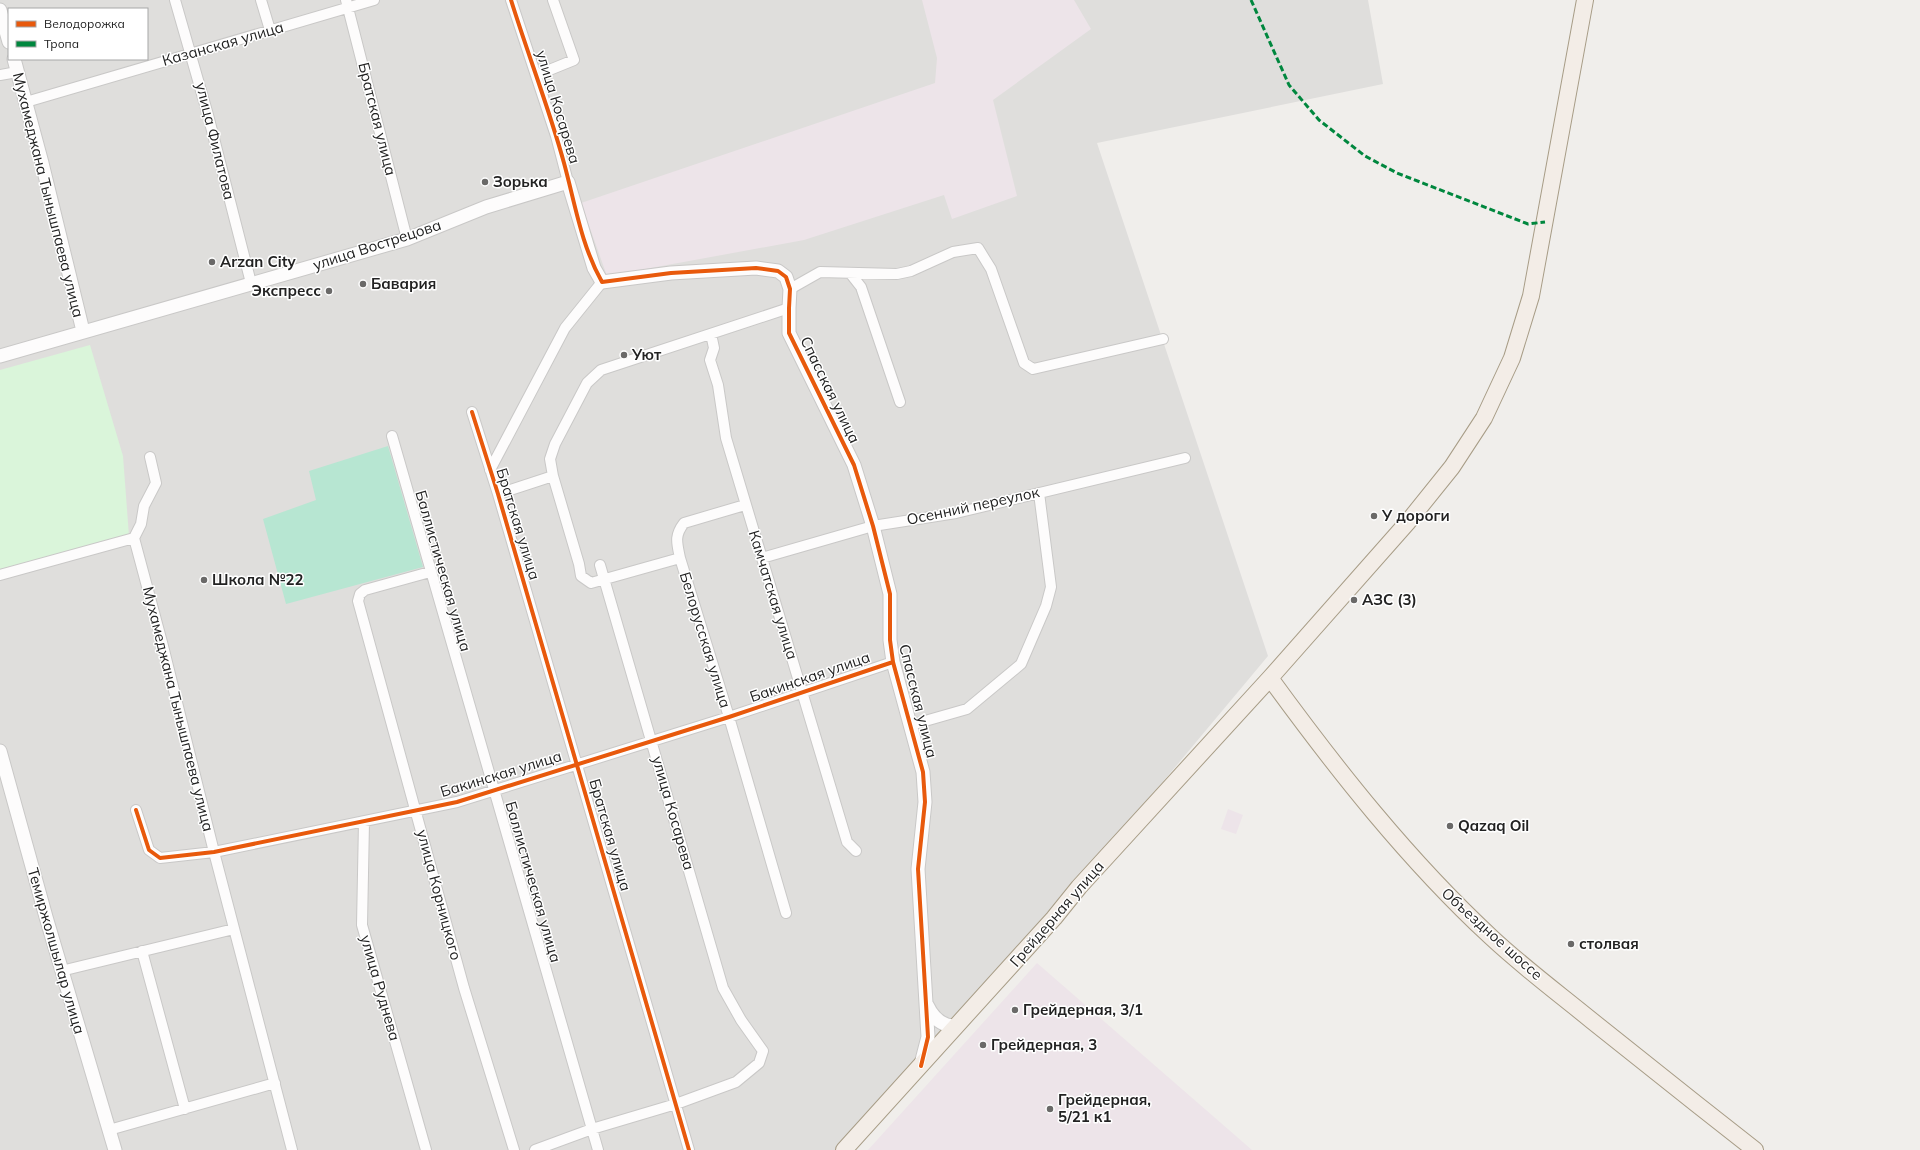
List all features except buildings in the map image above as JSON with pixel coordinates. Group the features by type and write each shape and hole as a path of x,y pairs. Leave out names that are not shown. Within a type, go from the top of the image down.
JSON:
{"main road":[{"name":"Грейдерная улица","path":"844,1150 1054,918 1090,875 1270,678 1412,517 1448,472 1484,418 1512,358 1531,296 1585,0"},
{"name":"Объездное шоссе","path":"1270,678 1299,718 1384,826 1442,890 1504,948 1575,1007 1755,1150"}],"street":[{"name":"улица Филатова","path":"175,0 192,54 251,283"},
{"path":"261,0 270,30"},
{"name":"Казанская улица","path":"26,102 192,54 347,4 374,0"},
{"name":"улица Косарева","path":"511,0 565,164 568,182 594,268 602,282"},
{"path":"536,75 574,60 553,0"},
{"name":"Братская улица","path":"347,4 407,239"},
{"path":"0,10 8,38"},
{"name":"Мухамеджана Тынышпаева улица","path":"14,60 83,331"},
{"path":"0,75 17,72"},
{"name":"улица Вострецова","path":"0,356 407,239 486,207 568,182"},
{"path":"490,470 565,328 602,282 671,273 756,268 778,271 786,277 790,289 820,272 897,274 911,271 953,252 978,248 991,269 1024,363 1033,369 1163,339"},
{"path":"850,273 861,287 900,402"},
{"name":"Спасская улица","path":"790,289 790,333 854,465 872,526 890,594 890,640 893,662 923,772 924,802 918,869 928,1038 921,1066"},
{"path":"680,558 591,583 581,576 579,564 553,476 550,459 555,444 587,383 601,370 789,308"},
{"name":"Камчатская улица","path":"711,334 714,348 710,360 718,385 726,438 847,842 856,851"},
{"name":"Братская улица","path":"472,412 498,494 690,1150"},
{"name":"Баллистическая улица","path":"392,436 598,1150"},
{"path":"0,575 134,538 141,524 144,506 156,483 150,457"},
{"name":"Осенний переулок","path":"762,558 872,526 956,513 1185,458"},
{"path":"498,494 553,476"},
{"path":"911,725 966,710 1021,664 1046,606 1051,588 1039,493"},
{"name":"Белорусская улица","path":"746,505 684,523 678,531 676,543 729,717 786,913"},
{"name":"Мухамеджана Тынышпаева улица","path":"134,538 165,653 214,852 292,1150"},
{"name":"улица Косарева","path":"600,565 723,988 763,1052 759,1064 736,1082 676,1104"},
{"name":"улица Корницкого","path":"430,572 365,590 360,594 358,601 464,988 514,1150"},
{"name":"Бакинская улица","path":"136,810 149,850 160,858 214,852 457,802 729,717 893,662"},
{"name":"Темиржолшылар улица","path":"0,751 62,971 115,1150"},
{"name":"улица Руднева","path":"364,822 362,925 426,1150"},
{"path":"62,971 234,929"},
{"path":"142,951 185,1109"},
{"path":"926,1004 931,1014 938,1021 947,1025 957,1026"},
{"path":"109,1130 275,1083"},
{"path":"534,1150 592,1129 676,1104"}],"shaded area":[{"path":"0,0 1368,0 1383,84 1097,143 1268,656 855,1150 0,1150"},
{"path":"922,0 1074,0 1091,29 993,100 1017,196 952,219 944,195 804,240 607,276 581,203 935,83 937,58"},
{"path":"1228,809 1243,815 1236,834 1221,829"},
{"path":"1037,963 1252,1150 868,1150"}],"green space":[{"path":"90,345 123,456 129,536 0,569 0,370"},
{"path":"388,446 423,567 286,604 263,519 316,500 309,471"}],"marked path":[{"path":"1251,0 1289,85 1319,120 1365,156 1397,173 1528,224 1545,222"}],"cycle path":[{"path":"511,0 558,142 579,224 589,253 602,282 671,273 756,268 778,271 786,277 790,289 789,333 854,465 873,526 890,594 890,640 893,662 923,772 925,802 918,869 928,1037 921,1066"},
{"path":"472,412 498,494 689,1150"},
{"path":"136,810 149,850 160,858 214,852 457,802 729,717 893,662"}],"place":[{"name":"Зорька","path":"485,182"},
{"name":"Arzan City","path":"212,262"},
{"name":"Бавария","path":"363,284"},
{"name":"Экспресс","path":"329,291"},
{"name":"Уют","path":"624,355"},
{"name":"У дороги","path":"1374,516"},
{"name":"Школа №22","path":"204,580"},
{"name":"АЗС (3)","path":"1354,600"},
{"name":"Qazaq Oil","path":"1450,826"},
{"name":"столвая","path":"1571,944"},
{"name":"Грейдерная, 3/1","path":"1015,1010"},
{"name":"Грейдерная, 3","path":"983,1045"},
{"name":"Грейдерная, 5/21 к1","path":"1050,1109"}]}
